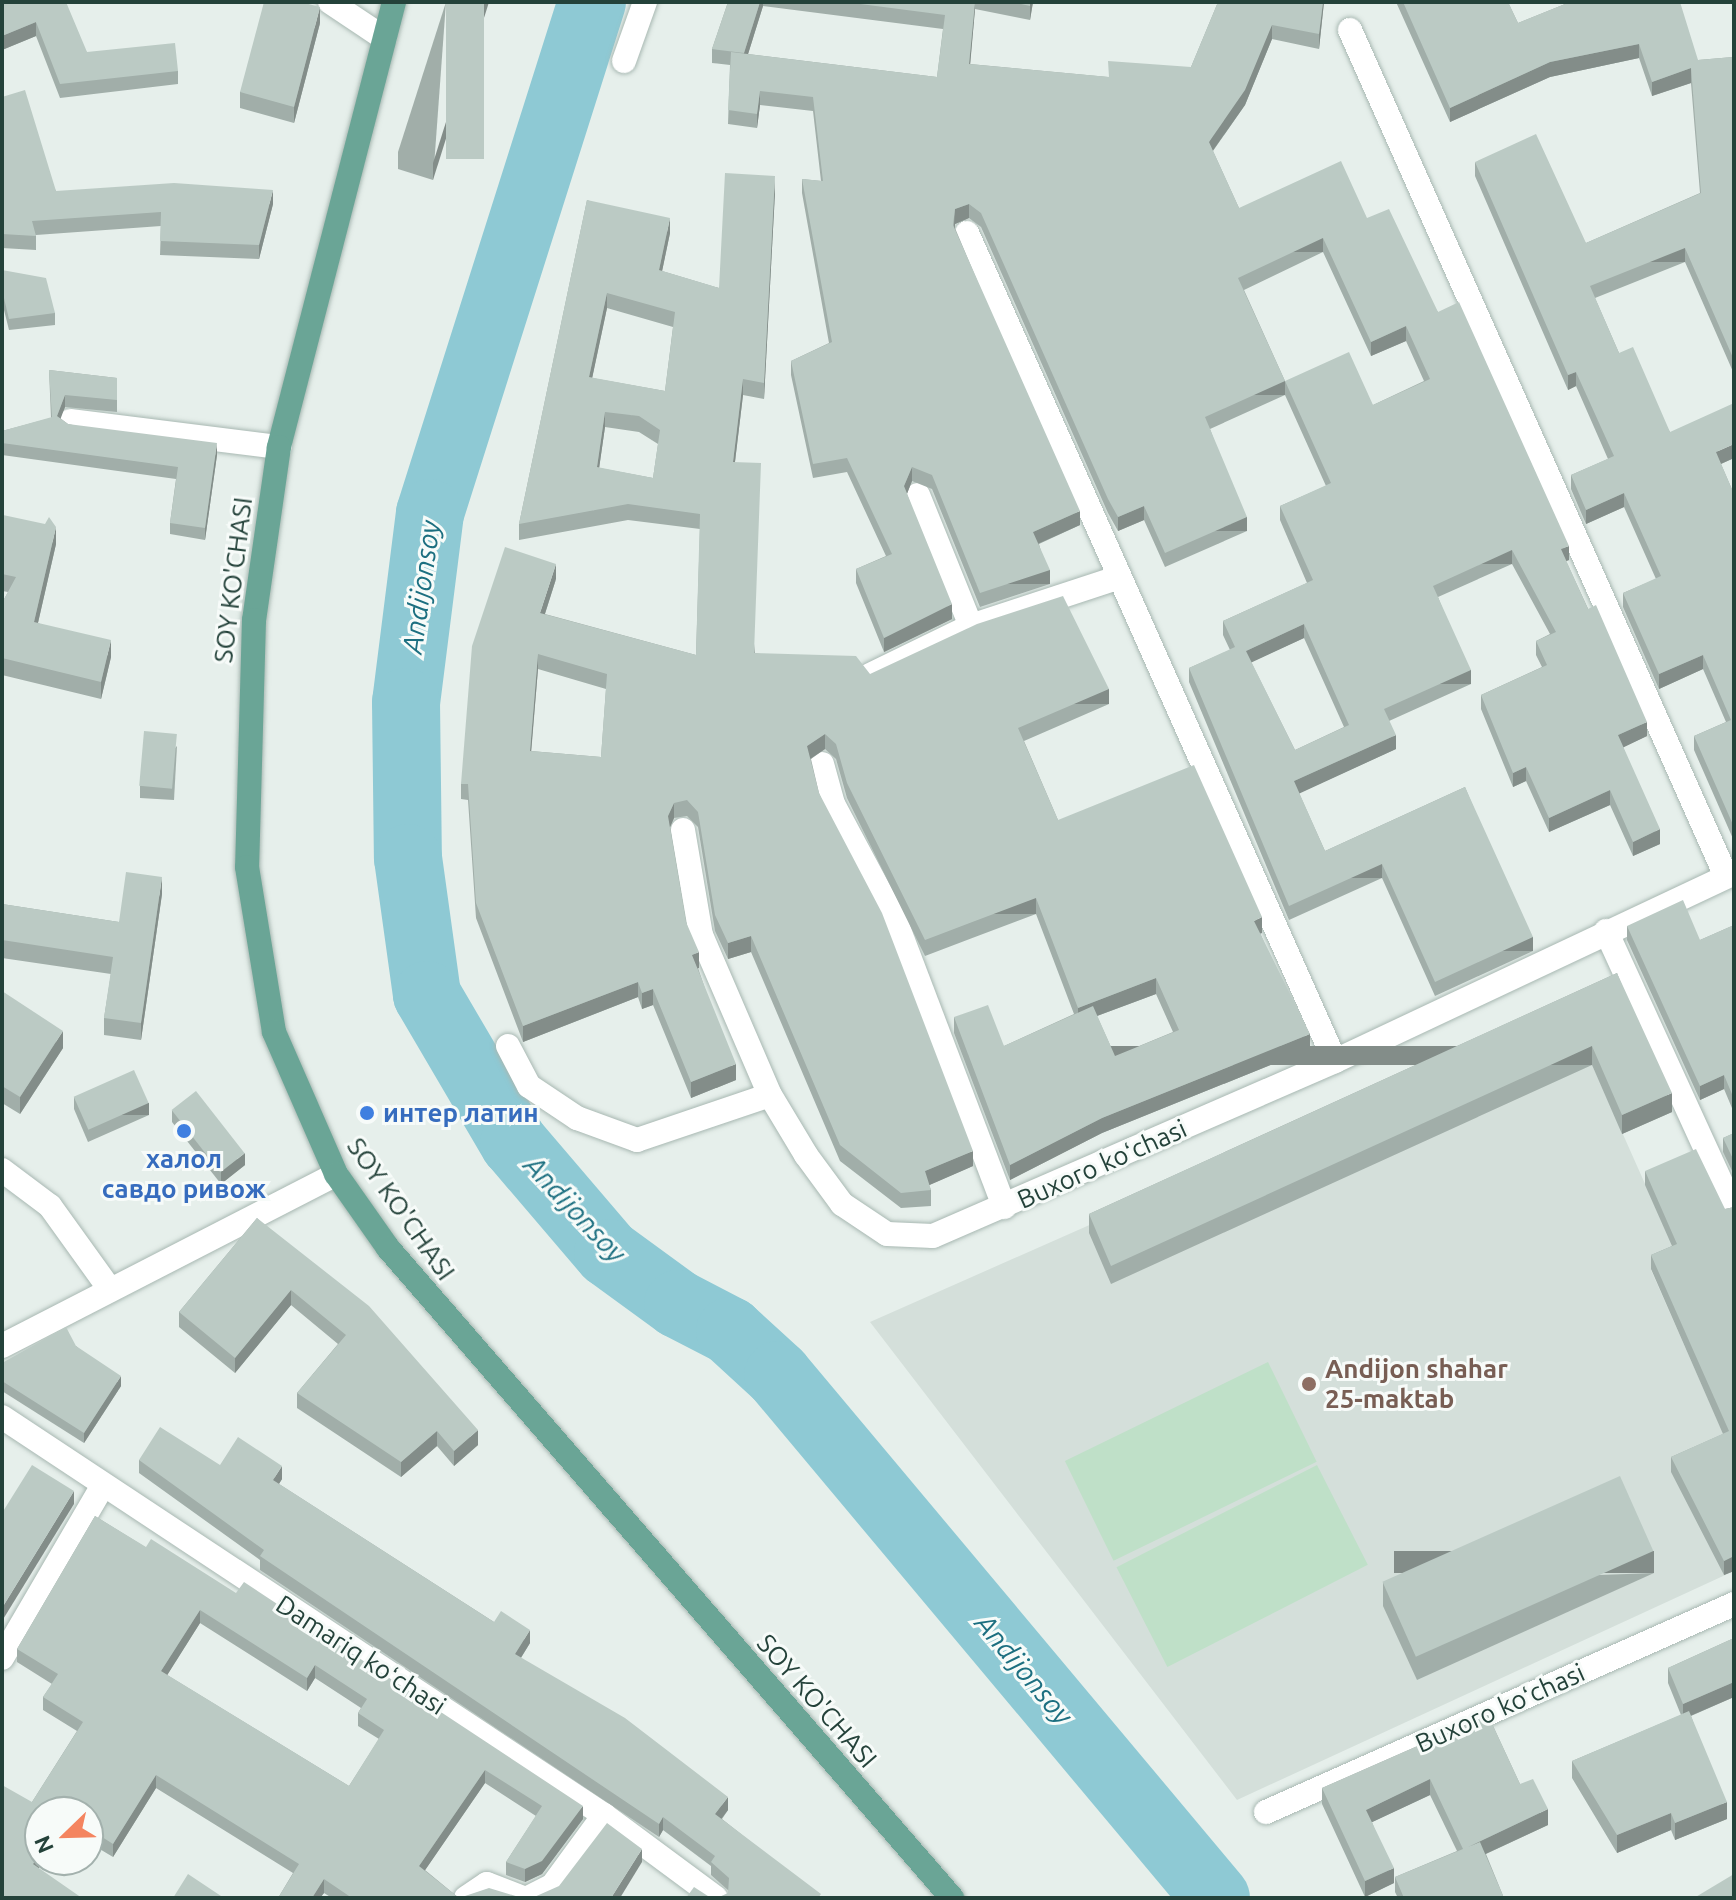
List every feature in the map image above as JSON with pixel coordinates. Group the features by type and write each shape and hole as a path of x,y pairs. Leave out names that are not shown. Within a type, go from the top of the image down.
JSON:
{"main road":[{"name":"SOY KO'CHASI","path":"394,2 279,447 248,692 247,867 274,1032 336,1174 445,1319 952,1898"}],"street":[{"path":"330,2 384,38"},
{"path":"624,61 645,2"},
{"path":"1350,30 1730,874"},
{"path":"967,233 1117,578 1335,1061"},
{"path":"70,421 279,447"},
{"path":"918,495 971,626"},
{"path":"870,675 971,626 1117,578"},
{"path":"822,764 833,804 902,936 1004,1207"},
{"name":"Buxoro koʻchasi","path":"683,830 701,935 770,1095 842,1204 887,1234 933,1236 1335,1061 1730,874"},
{"path":"1606,931 1734,1211"},
{"path":"508,1046 529,1086 577,1118 637,1140 770,1095"},
{"path":"2,1170 50,1206 109,1288"},
{"path":"2,1346 109,1288 336,1174"},
{"name":"Damariq koʻchasi","path":"2,1417 604,1815 716,1898"},
{"path":"2,1658 103,1485"},
{"name":"Buxoro koʻchasi","path":"1266,1812 1734,1604"},
{"path":"466,1898 487,1884 526,1898 552,1886 604,1815"}],"shaded area":[{"name":"Andijon shahar 25-maktab","path":"1569,1013 1678,1258 1651,1270 1734,1458 1734,1571 1237,1800 870,1322"}],"green space":[{"path":"1268,1362 1317,1462 1114,1561 1065,1461"},
{"path":"1317,1465 1368,1565 1167,1667 1117,1567"}],"building":[{"path":"2,2 66,2 87,52 175,43 178,71 60,84 36,22 2,36"},
{"path":"264,2 301,2 320,7 294,107 240,92"},
{"path":"446,2 484,2 484,159 446,159"},
{"path":"728,2 760,2 744,53 712,49"},
{"path":"845,2 975,2 969,64 1109,77 1108,61 1191,67 1218,2 1323,2 1319,34 1272,25 1245,90 1209,142 1239,208 1341,161 1367,218 1389,209 1438,312 1459,302 1569,546 1561,549 1588,609 1596,605 1647,722 1618,735 1660,829 1633,842 1610,790 1549,818 1526,767 1513,773 1481,695 1547,665 1536,641 1556,632 1512,550 1433,586 1471,670 1384,709 1396,735 1294,781 1325,851 1465,787 1533,937 1435,982 1382,864 1289,906 1189,668 1235,647 1223,621 1313,580 1280,506 1331,483 1285,381 1205,417 1247,517 1165,553 1144,506 1118,517 981,213 969,204 955,209 953,225 1080,511 1033,532 1050,570 980,593 932,475 912,467 904,486 952,604 884,638 856,569 892,554 847,458 813,464 791,361 832,342 802,179 823,181 813,97 760,91 757,114 728,110 731,52 937,77 945,15","holes":["1323,238 1371,342 1406,326 1430,379 1373,405 1349,352 1285,381 1238,278","1304,624 1349,725 1295,750 1246,651"]},
{"path":"1403,2 1508,2 1518,23 1570,2 1680,2 1698,60 1734,57 1734,360 1685,248 1590,286 1619,353 1633,347 1670,432 1734,403 1734,444 1716,452 1734,494 1734,827 1694,736 1731,720 1703,655 1659,674 1623,593 1661,576 1624,493 1586,510 1571,475 1614,456 1576,372 1568,375 1475,162 1536,134 1586,243 1701,193 1691,68 1652,82 1639,44 1550,62 1450,108"},
{"path":"25,90 56,191 174,183 273,190 259,245 160,241 161,212 32,221 36,236 2,234 2,97"},
{"path":"725,173 775,176 764,383 743,379 733,462 761,463 754,653 856,656 870,674 977,624 1063,596 1109,689 1018,728 1058,820 1194,765 1262,917 1254,921 1310,1034 1102,1118 1010,1165 954,1017 988,1005 1004,1046 1093,1006 1115,1056 1179,1030 1156,978 1078,1008 1036,898 925,940 847,783 836,744 825,734 807,746 819,793 882,913 973,1151 925,1171 931,1190 901,1193 840,1145 751,936 728,943 715,915 698,812 687,800 674,803 668,816 686,922 699,952 692,955 736,1064 691,1082 653,989 642,993 638,982 523,1026 476,903 468,784 461,784 472,646 505,547 556,564 540,613 696,655 700,514 628,504 519,524 587,200 670,218 659,270 719,288","holes":["607,293 675,312 665,391 589,377","605,412 639,416 660,430 653,478 597,467","538,654 607,674 601,757 530,751"]},
{"path":"2,270 46,278 55,313 9,319 2,290"},
{"path":"49,370 117,378 117,400 65,395 57,416 68,424 217,443 205,528 170,523 178,467 2,443 2,431 52,417"},
{"path":"3,515 45,524 49,517 56,527 34,622 111,640 101,682 2,658 2,603 16,577 2,574"},
{"path":"144,731 177,734 172,789 139,786"},
{"path":"126,872 162,877 141,1023 104,1018 113,957 2,940 2,904 119,922"},
{"path":"1683,900 1700,940 1734,925 1734,1099 1724,1075 1700,1086 1627,926"},
{"path":"1617,973 1672,1093 1622,1115 1592,1046 1111,1266 1089,1214"},
{"path":"2,991 63,1031 20,1097 2,1086"},
{"path":"134,1070 149,1103 88,1130 74,1097"},
{"path":"196,1091 245,1153 220,1172 172,1110"},
{"path":"1734,1133 1734,1161 1723,1138"},
{"path":"1696,1149 1725,1209 1734,1207 1734,1556 1724,1561 1671,1457 1729,1431 1651,1255 1677,1244 1645,1171"},
{"path":"257,1218 369,1306 478,1430 454,1451 437,1431 401,1462 297,1393 346,1335 291,1290 235,1358 179,1312"},
{"path":"66,1327 76,1346 121,1376 84,1433 2,1381 2,1363"},
{"path":"160,1427 220,1465 238,1437 282,1466 273,1480 494,1622 501,1611 530,1630 515,1654 625,1718 728,1797 715,1814 821,1894 818,1898 717,1898 728,1893 729,1878 711,1862 715,1856 663,1817 659,1824 260,1556 264,1550 139,1460"},
{"path":"32,1465 74,1491 2,1608 2,1513"},
{"path":"1620,1476 1653,1551 1416,1657 1382,1582"},
{"path":"95,1516 146,1547 151,1539 236,1593 244,1582 583,1806 542,1861 525,1869 506,1862 542,1806 485,1770 419,1866 459,1898 352,1898 324,1879 312,1898 278,1898 299,1864 156,1775 113,1844 104,1838 104,1796 36,1796 83,1722 43,1697 58,1674 17,1649","holes":["200,1610 307,1678 315,1665 367,1699 358,1713 384,1730 349,1786 161,1671"]},
{"path":"1734,1638 1734,1682 1683,1704 1668,1668"},
{"path":"1689,1711 1727,1802 1675,1823 1671,1813 1617,1835 1572,1761"},
{"path":"1488,1715 1520,1784 1533,1779 1548,1809 1468,1847 1480,1842 1504,1898 1404,1898 1395,1877 1463,1849 1430,1779 1366,1810 1394,1868 1365,1881 1322,1788"},
{"path":"2,1785 24,1797 24,1876 50,1876 82,1898 2,1898"},
{"path":"607,1823 642,1849 611,1898 532,1898 559,1886"},
{"path":"188,1874 224,1898 173,1898"},
{"path":"1734,1874 1734,1898 1694,1898"},
{"path":"694,1887 711,1898 686,1898"},
{"path":"489,1888 522,1898 459,1898"}],"waterway":[{"name":"Andijonsoy","path":"592,2 430,513 406,702 408,858 427,995 514,1143 608,1253 678,1304 730,1331 778,1375 1216,1898"}],"place":[{"name":"интер латин","path":"367,1113"},
{"name":"халол савдо ривож","path":"184,1131"},
{"name":"Andijon shahar 25-maktab","path":"1309,1384"}]}
